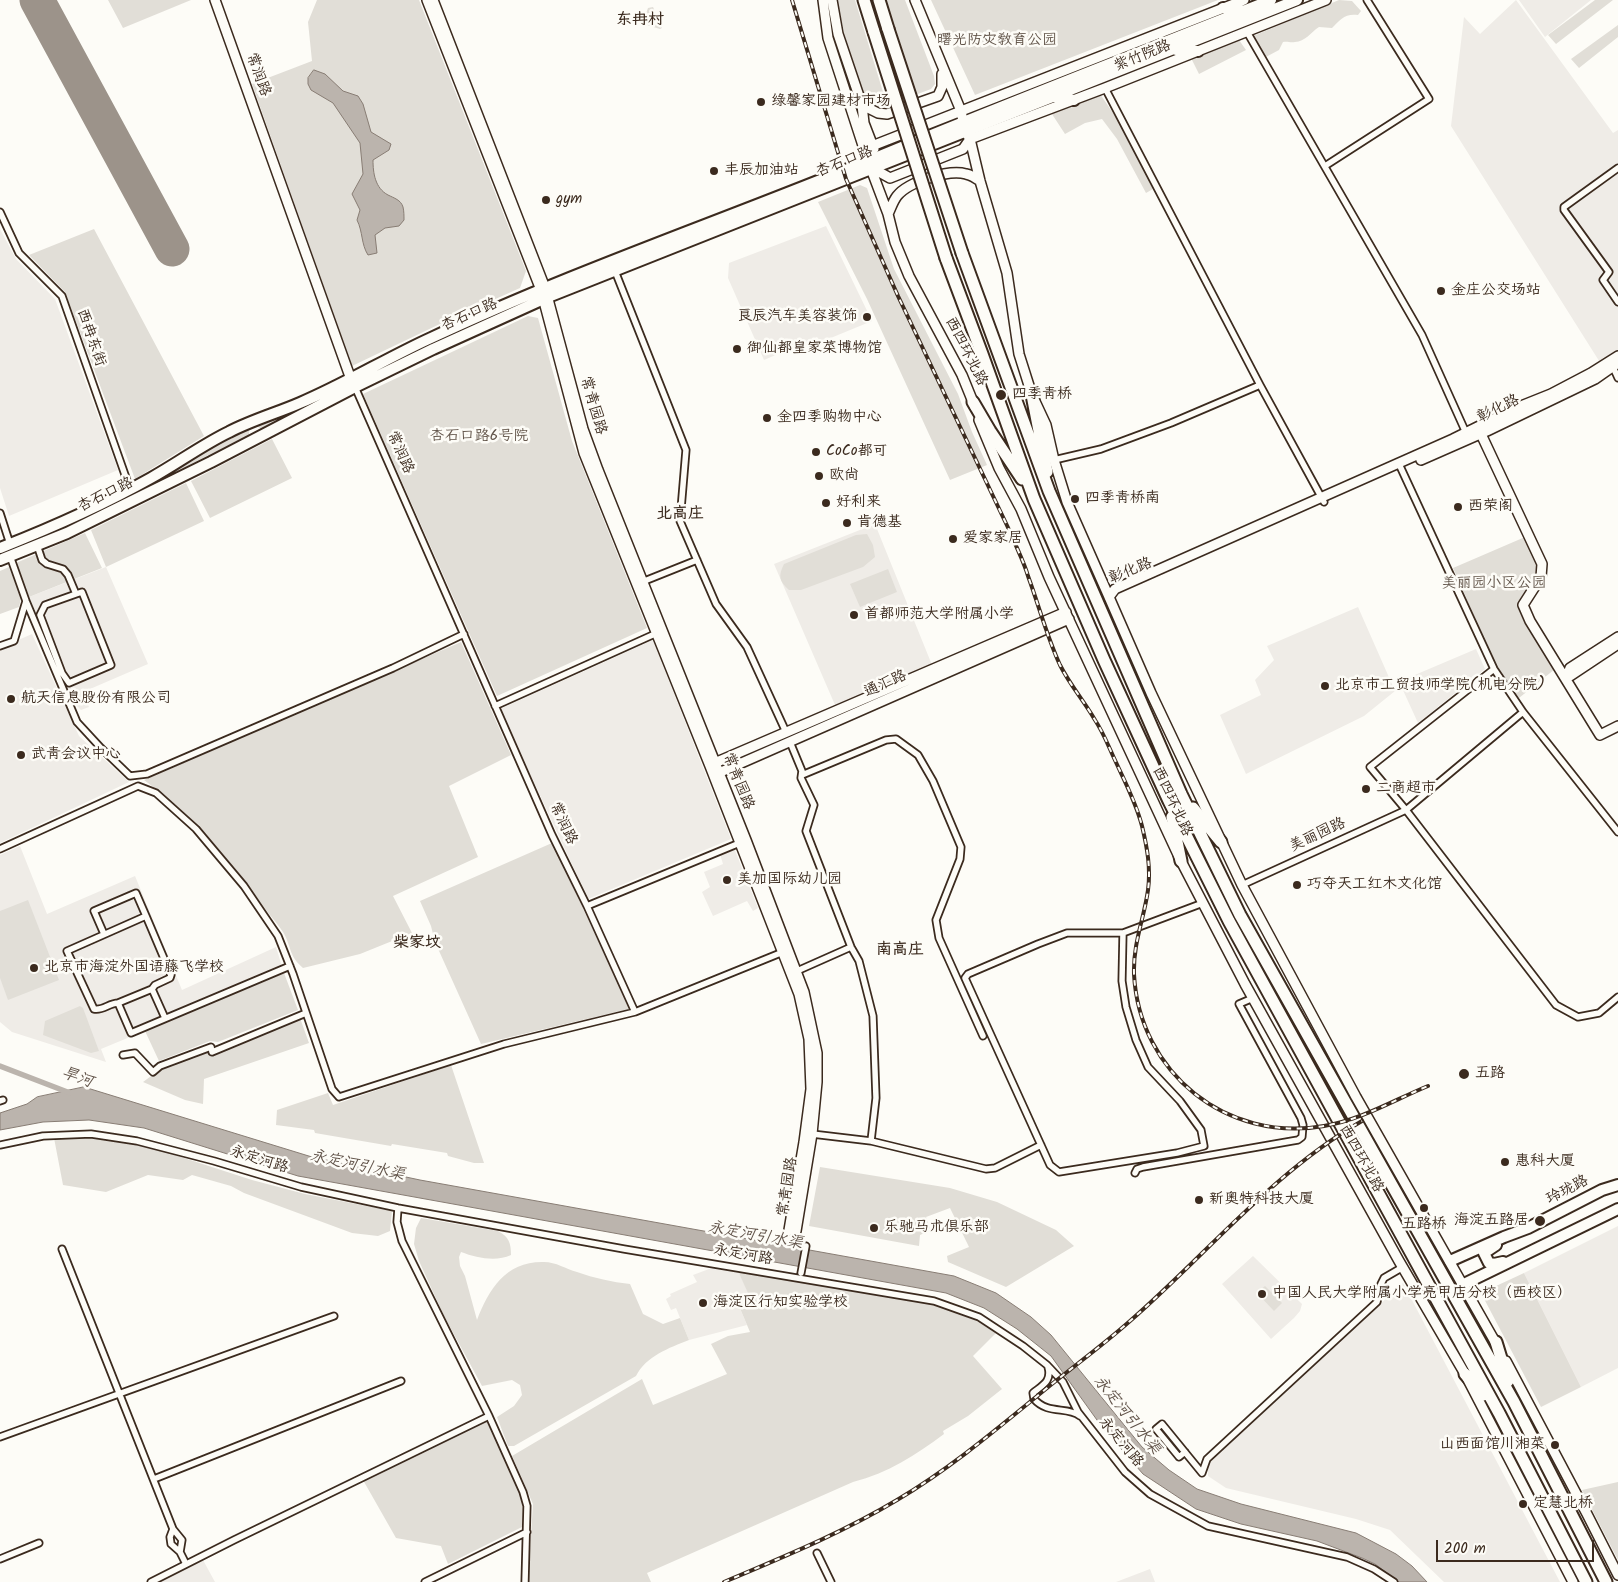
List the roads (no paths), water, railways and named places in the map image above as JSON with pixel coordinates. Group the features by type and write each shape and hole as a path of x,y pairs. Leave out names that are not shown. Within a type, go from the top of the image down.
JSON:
{"highway":[{"name":"西四环北路","path":"864,0 946,258 1034,499 1104,660 1169,801 1228,921 1498,1413 1586,1582"},
{"name":"西四环北路","path":"879,0 962,253 1049,492 1181,794 1240,915 1514,1402 1606,1582"},
{"path":"1032,395 1046,459 1049,492"},
{"path":"973,402 1034,499"},
{"path":"1181,794 1221,842"},
{"path":"1169,801 1181,862"},
{"path":"1496,1342 1514,1402"},
{"path":"1465,1374 1498,1413"}],"main road":[{"name":"紫竹院路","path":"965,126 1094,68 1244,5 1270,0"},
{"name":"紫竹院路","path":"965,126 1054,97 1297,0"},
{"path":"1223,8 1244,5"},
{"path":"1173,50 1198,51"},
{"path":"1054,97 1074,100"},
{"name":"杏石口路","path":"5,558 67,533 202,466 353,383 428,339 965,126"},
{"name":"杏石口路","path":"544,294 615,271 872,162"},
{"name":"杏石口路","path":"0,548 63,522 149,480 228,433 265,416 353,383"},
{"name":"玲珑路","path":"1450,1261 1528,1228 1602,1190 1618,1185"},
{"path":"1464,1284 1618,1209"},
{"path":"1517,1258 1494,1264 1489,1263 1484,1253 1528,1228"}],"street":[{"name":"常润路","path":"215,0 353,383 552,835 587,906 635,1012"},
{"name":"常青园路","path":"427,0 544,294 578,437 712,764"},
{"name":"常青园路","path":"433,0 544,294 583,430 712,764 797,971 811,1018 817,1053 817,1082 812,1134 796,1231 789,1230 811,1089 811,1066 805,1018 799,994 743,841"},
{"name":"西四环北路","path":"823,0 828,38 872,162 895,242 909,276 962,375 999,468 1022,509 1068,616 1181,862 1253,998 1465,1374 1573,1582"},
{"name":"西四环北路","path":"832,0 838,34 862,105 864,122 872,146 872,162"},
{"name":"西四环北路","path":"915,0 965,126 1007,273 1019,354 1032,395 1046,425 1067,502 1108,597 1151,693 1242,885 1356,1097 1496,1342 1583,1505 1618,1577"},
{"name":"紫竹院路","path":"965,126 1074,100 1326,0"},
{"path":"1325,166 1429,99 1367,0"},
{"name":"紫竹院路","path":"965,126 1223,8"},
{"path":"1247,32 1422,336 1468,436"},
{"path":"862,105 878,113 887,114 938,96 942,86 942,67"},
{"path":"1105,88 1322,500"},
{"path":"849,98 864,122"},
{"path":"872,146 965,126 963,149 890,178 872,162"},
{"path":"1618,168 1564,207 1564,210 1609,272 1604,280 1618,302"},
{"path":"888,214 897,196 902,191 929,178 965,173 980,181"},
{"name":"西冉东街","path":"0,212 19,253 62,296 130,489"},
{"path":"615,271 686,450 680,520 716,604 747,647 786,732"},
{"name":"彰化路","path":"1108,597 1468,436 1516,408 1551,394 1591,373 1618,356"},
{"path":"1615,365 1618,378"},
{"name":"彰化路","path":"1468,436 1481,434 1595,379 1615,365"},
{"path":"1054,460 1101,449 1260,385"},
{"path":"1481,434 1542,564 1541,577 1523,605 1530,621 1600,735 1618,726"},
{"path":"1400,466 1494,669 1524,712 1618,832"},
{"path":"0,513 10,544"},
{"path":"37,545 42,560 47,564 62,569 68,575 76,594"},
{"path":"5,558 64,682"},
{"path":"642,582 697,560"},
{"path":"64,682 69,683 111,665 82,592 45,605 40,615 62,673 64,682 77,722 130,776 147,774 393,668 464,634"},
{"path":"0,646 14,641 26,601"},
{"name":"通汇路","path":"712,764 1068,616"},
{"name":"通汇路","path":"716,774 1068,616"},
{"path":"495,706 657,633"},
{"path":"1566,679 1570,668 1618,637"},
{"path":"1566,679 1618,644"},
{"path":"1494,669 1370,767 1406,810 1556,1005 1578,1017 1599,1013 1618,997"},
{"name":"美丽园路","path":"1242,885 1406,810 1524,712"},
{"path":"802,775 886,740 896,738 918,756 933,781 961,847 960,859 936,920 939,938 983,1036"},
{"path":"790,742 814,805 806,831 851,948 859,961 873,1016 876,1098 871,1141"},
{"path":"137,775 138,786"},
{"path":"0,849 138,786 156,793 196,829 244,886 278,936 332,1089 339,1097 504,1044 635,1012 783,952"},
{"path":"587,906 743,841"},
{"path":"104,934 94,911 136,893 146,916 171,975 170,978 155,985 152,989 99,1010 94,1009 67,951 146,916"},
{"path":"1123,933 1122,981 1126,1007 1136,1040 1148,1066 1180,1101 1201,1130 1204,1146 1177,1153 1059,1172 1050,1165 965,978 968,974 1067,933 1123,933 1203,903"},
{"path":"797,971 851,948"},
{"path":"118,1003 131,1033 290,966"},
{"path":"152,989 165,1018"},
{"path":"1135,1173 1137,1169 1143,1167 1298,1140 1302,1136 1303,1124 1301,1118 1239,1004 1253,998"},
{"path":"122,1055 135,1053 153,1072 160,1066 210,1047 212,1052 306,1013"},
{"name":"永定河路","path":"0,1145 52,1135 91,1134 137,1141 214,1161 300,1187 398,1208 624,1249 934,1301 979,1317 1024,1346 1048,1365 1063,1382 1083,1418 1125,1472 1150,1494 1208,1526 1347,1557 1374,1568 1394,1582"},
{"path":"812,1134 871,1141 986,1168 995,1168 1041,1145"},
{"path":"398,1208 397,1222 402,1241 490,1416 523,1492 527,1506 525,1582"},
{"path":"801,1273 806,1246"},
{"path":"62,1249 173,1529 182,1540 180,1552"},
{"path":"1185,1452 1179,1457 1156,1429 1162,1424 1202,1472 1207,1459 1376,1302 1384,1278 1403,1267"},
{"path":"0,1437 334,1316"},
{"path":"1048,1365 1049,1380 1033,1393 1034,1399 1048,1408 1057,1411 1075,1412 1083,1418"},
{"path":"154,1479 401,1381"},
{"path":"151,1582 490,1416"},
{"path":"173,1529 170,1537 171,1544 180,1552 186,1564"},
{"path":"425,1582 527,1532"},
{"path":"0,1559 39,1543"},
{"path":"818,1553 831,1582"},
{"path":"1611,1582 1618,1577"}],"water":[{"path":"314,70 325,74 343,91 358,96 363,104 371,132 391,144 389,150 373,160 374,175 380,188 402,205 404,220 399,226 385,228 375,235 377,253 368,255 366,251 357,220 360,210 352,194 363,174 360,143 333,103 311,90 308,78"},
{"name":"永定河引水渠","path":"84,1087 312,1157 420,1180 954,1276 996,1293 1031,1317 1051,1335 1142,1447 1169,1470 1197,1489 1241,1504 1356,1533 1396,1554 1412,1566 1427,1582 1399,1582 1375,1564 1317,1541 1241,1524 1196,1509 1143,1474 1102,1427 1051,1356 1017,1329 984,1308 946,1293 298,1176 144,1128 89,1120 43,1122 0,1130 0,1113 27,1104 37,1097"}],"waterway":[{"name":"旱河","path":"0,1066 70,1093"}],"railway":[{"path":"792,0 846,179 898,296 1012,536 1025,566 1060,665 1100,729 1130,791 1136,808 1142,826 1149,874 1148,890 1135,952 1134,974 1140,1010 1152,1042 1171,1070 1194,1094 1223,1111 1254,1123 1288,1128 1324,1126 1351,1119 1428,1086"},
{"path":"724,1582 855,1523 917,1488 955,1461 1120,1330 1299,1164 1330,1141 1362,1121"}],"place":[{"name":"绿馨家园建材市场","path":"761,102"},
{"name":"丰辰加油站","path":"714,171"},
{"name":"gym","path":"546,200"},
{"name":"金庄公交场站","path":"1441,291"},
{"name":"良辰汽车美容装饰","path":"867,317"},
{"name":"御仙都皇家菜博物馆","path":"737,349"},
{"name":"四季青桥","path":"1001,395"},
{"name":"金四季购物中心","path":"767,418"},
{"name":"CoCo都可","path":"816,452"},
{"name":"欧尚","path":"819,476"},
{"name":"四季青桥南","path":"1075,499"},
{"name":"好利来","path":"826,503"},
{"name":"西荣阁","path":"1458,507"},
{"name":"肯德基","path":"847,523"},
{"name":"爱家家居","path":"953,539"},
{"name":"首都师范大学附属小学","path":"854,615"},
{"name":"北京市工贸技师学院(机电分院)","path":"1325,686"},
{"name":"航天信息股份有限公司","path":"11,699"},
{"name":"武青会议中心","path":"21,755"},
{"name":"二商超市","path":"1366,789"},
{"name":"美加国际幼儿园","path":"727,880"},
{"name":"巧夺天工红木文化馆","path":"1297,885"},
{"name":"北京市海淀外国语藤飞学校","path":"34,968"},
{"name":"五路","path":"1464,1074"},
{"name":"惠科大厦","path":"1505,1162"},
{"name":"新奥特科技大厦","path":"1199,1200"},
{"name":"五路桥","path":"1424,1208"},
{"name":"海淀五路居","path":"1540,1221"},
{"name":"乐驰马术俱乐部","path":"874,1228"},
{"name":"中国人民大学附属小学亮甲店分校（西校区）","path":"1262,1294"},
{"name":"海淀区行知实验学校","path":"703,1303"},
{"name":"山西面馆川湘菜","path":"1555,1445"},
{"name":"定慧北桥","path":"1523,1504"}],"district":[{"name":"东冉村","path":"640,21"},
{"name":"北高庄","path":"680,515"},
{"name":"柴家坟","path":"417,944"},
{"name":"南高庄","path":"900,951"}],"park label":[{"name":"曙光防灾教育公园","path":"997,41"},
{"name":"杏石口路6号院","path":"479,437"},
{"name":"美丽园小区公园","path":"1494,584"}]}
